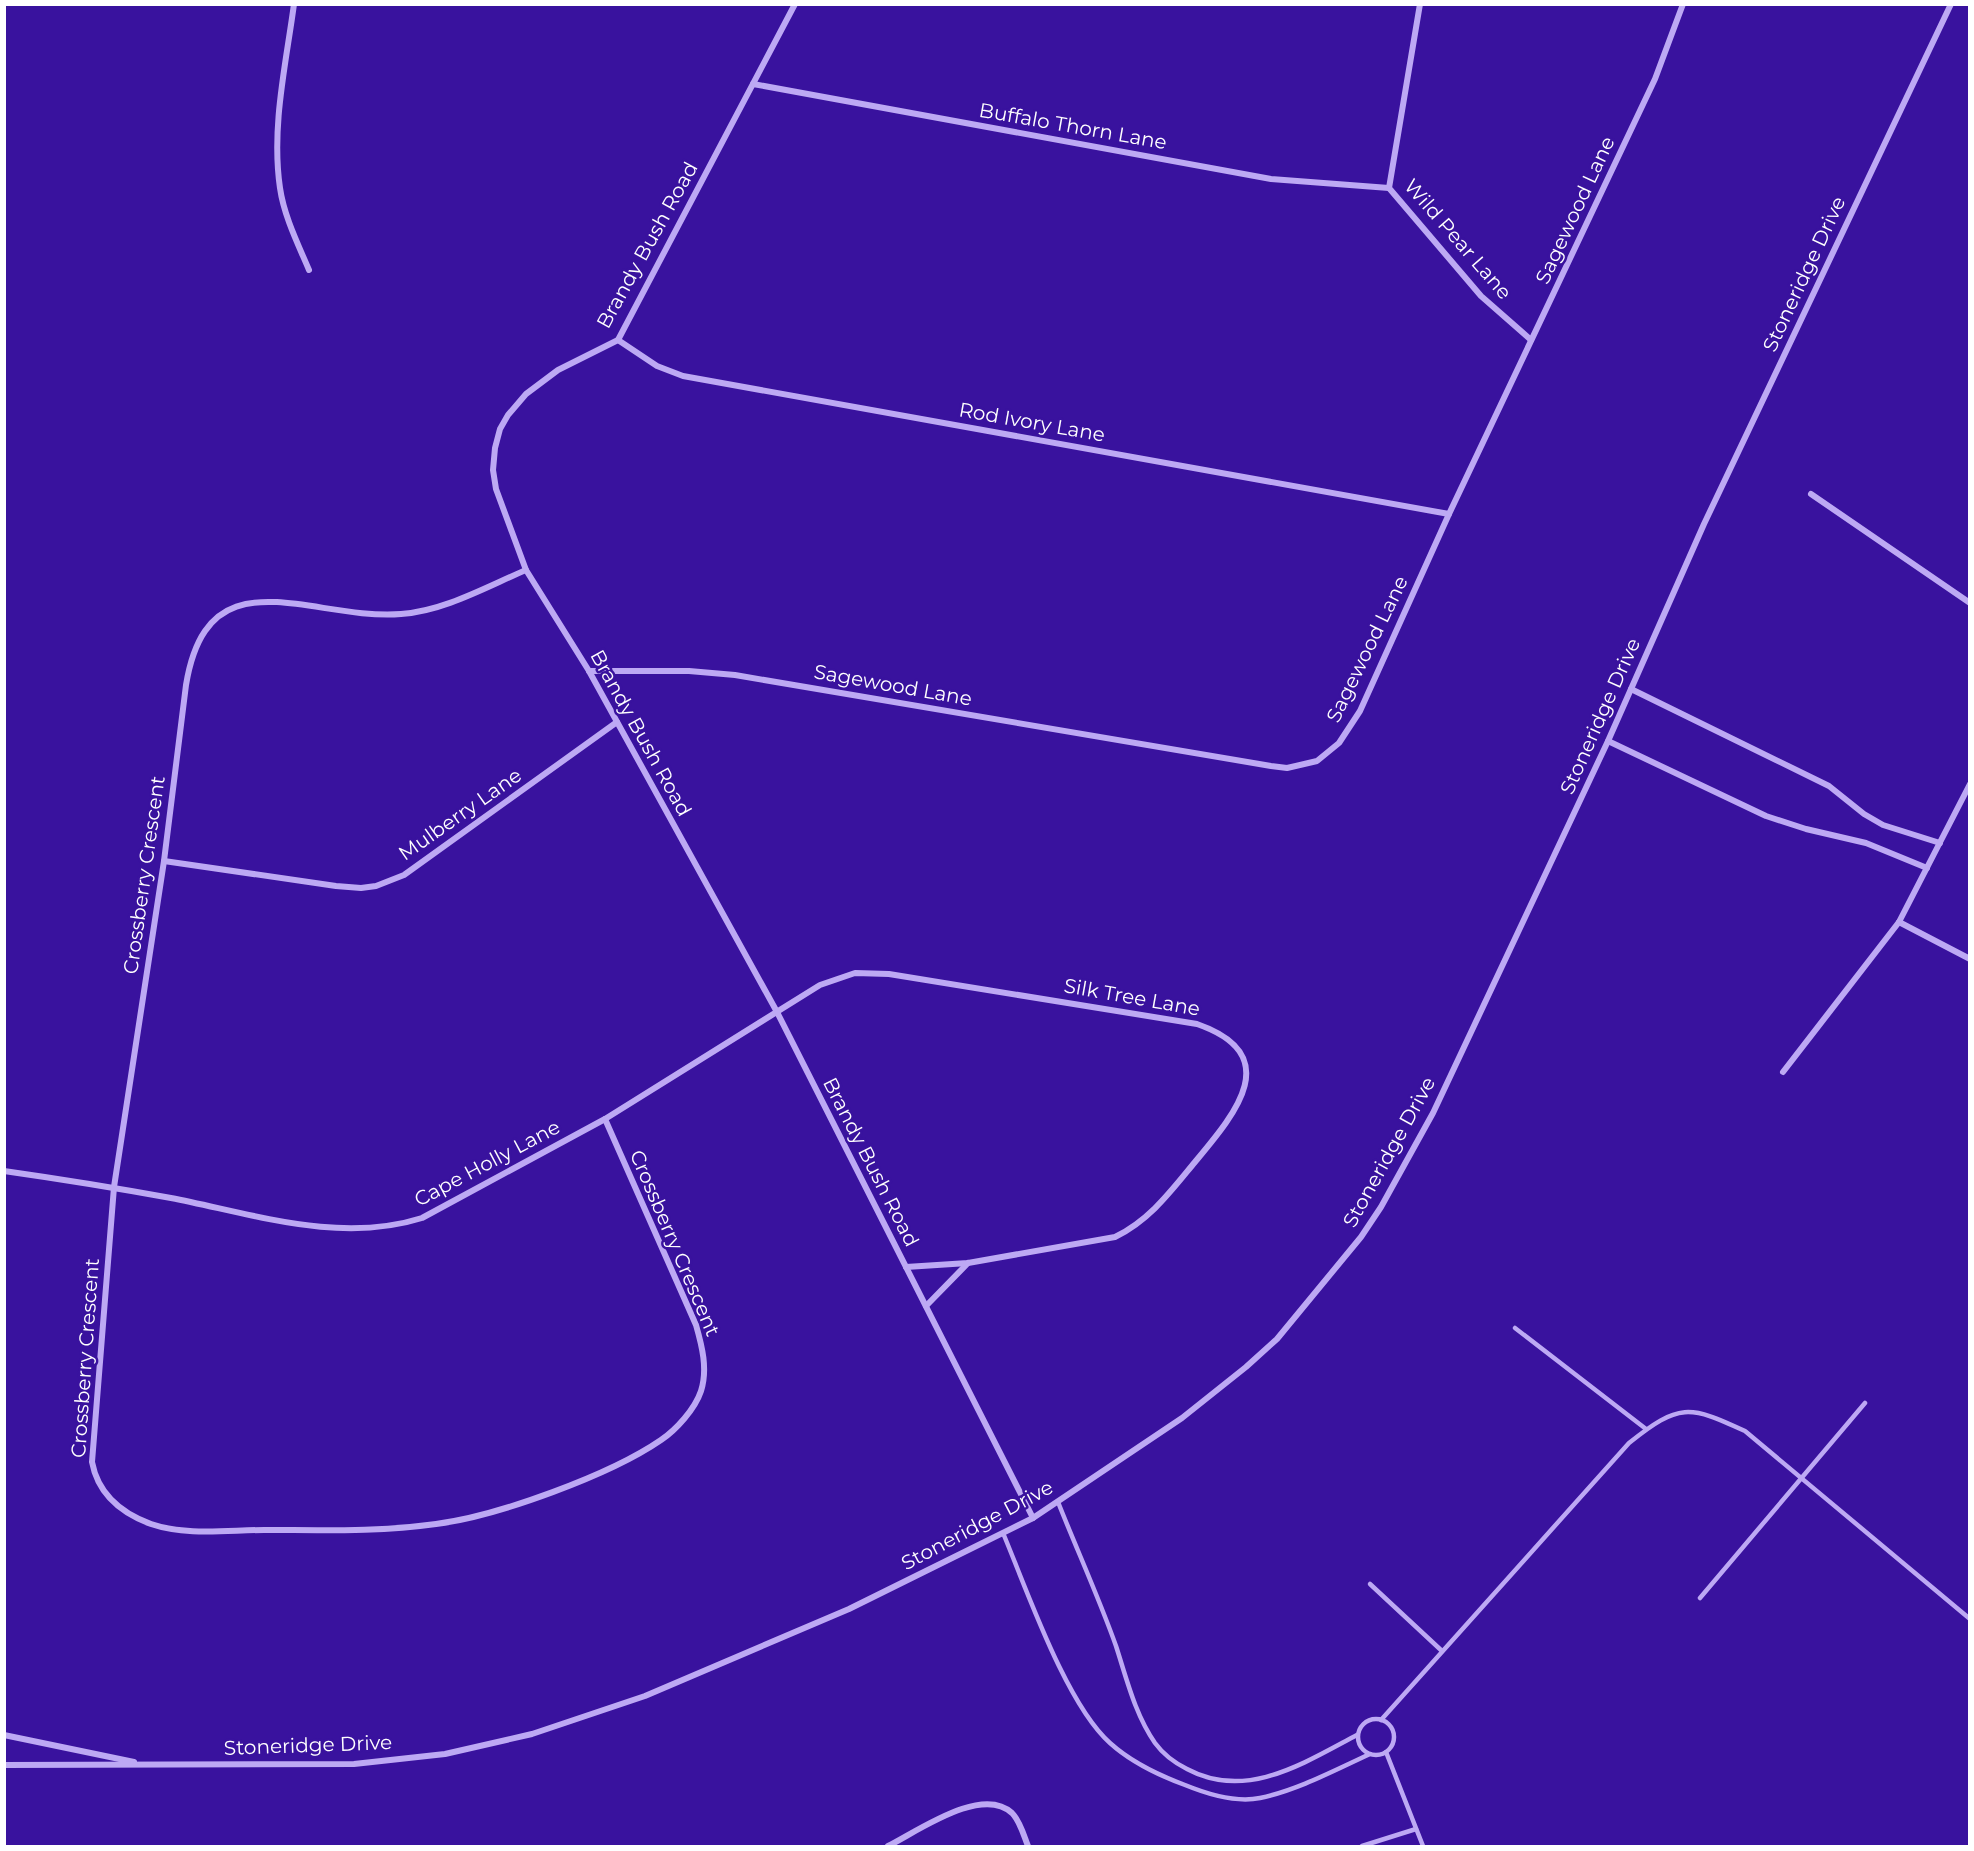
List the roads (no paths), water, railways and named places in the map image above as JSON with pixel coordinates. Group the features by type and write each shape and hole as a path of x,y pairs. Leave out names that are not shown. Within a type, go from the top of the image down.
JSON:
{"street":[{"path":"294,4 277,131 280,189 291,227 309,270"},
{"name":"Brandy Bush Road","path":"795,4 618,340 558,370 517,402 500,429 493,470 496,489 525,570 589,671 777,1012 1033,1518"},
{"name":"Wild Pear Lane","path":"1420,4 1389,188 1481,296 1531,340"},
{"name":"Sagewood Lane","path":"589,671 689,671 735,675 1271,766 1299,766 1317,761 1327,754 1349,729 1656,79 1683,4"},
{"name":"Stoneridge Drive","path":"4,1765 354,1764 445,1754 532,1734 645,1696 849,1609 1033,1518 1182,1418 1277,1339 1361,1237 1381,1207 1433,1113 1608,741 1704,524 1950,4"},
{"name":"Buffalo Thorn Lane","path":"753,84 1271,179 1389,188"},
{"name":"Rod Ivory Lane","path":"618,340 657,366 683,376 1449,514"},
{"path":"1811,494 1970,603"},
{"name":"Crossberry Crescent","path":"525,570 423,611 378,615 260,601 233,606 216,617 200,633 190,659 164,861 114,1187 92,1462 94,1476 110,1500 141,1520 169,1529 389,1529 440,1524 535,1497 591,1476 663,1439 676,1426 701,1392 704,1359 696,1325 605,1119"},
{"path":"1631,689 1829,786 1883,825 1940,843"},
{"name":"Mulberry Lane","path":"164,861 336,886 361,888 376,886 421,865 617,722"},
{"path":"1608,741 1766,816 1806,830 1866,843 1927,868"},
{"path":"1783,1072 1899,922 1970,784"},
{"path":"1899,922 1970,958"},
{"name":"Silk Tree Lane","path":"777,1012 820,985 855,973 871,972 1197,1024 1228,1039 1240,1052 1246,1065 1247,1079 1238,1106 1190,1168 1142,1221 1115,1237 968,1263 906,1267"},
{"name":"Cape Holly Lane","path":"4,1171 114,1187 327,1228 375,1229 422,1218 605,1119 777,1012"},
{"path":"926,1306 968,1263"},
{"name":"Stoneridge Drive","path":"4,1735 146,1765"},
{"path":"888,1846 978,1803 1004,1807 1014,1814 1028,1846"}],"lane":[{"path":"1515,1328 1647,1429"},
{"path":"1700,1598 1865,1403"},
{"path":"1382,1719 1629,1443 1659,1419 1685,1412 1707,1414 1745,1431 1970,1619"},
{"path":"1003,1533 1079,1703 1110,1743 1137,1762 1189,1787 1241,1799 1258,1799 1370,1754 1378,1755 1386,1752 1394,1739 1393,1730 1382,1719 1373,1718 1366,1722 1357,1735 1277,1775 1224,1782 1197,1774 1177,1764 1156,1745 1141,1718 1115,1645 1058,1502"},
{"path":"1370,1584 1442,1652"},
{"path":"1357,1735 1358,1743 1370,1754"},
{"path":"1386,1752 1423,1846"},
{"path":"1362,1846 1416,1829"}]}
